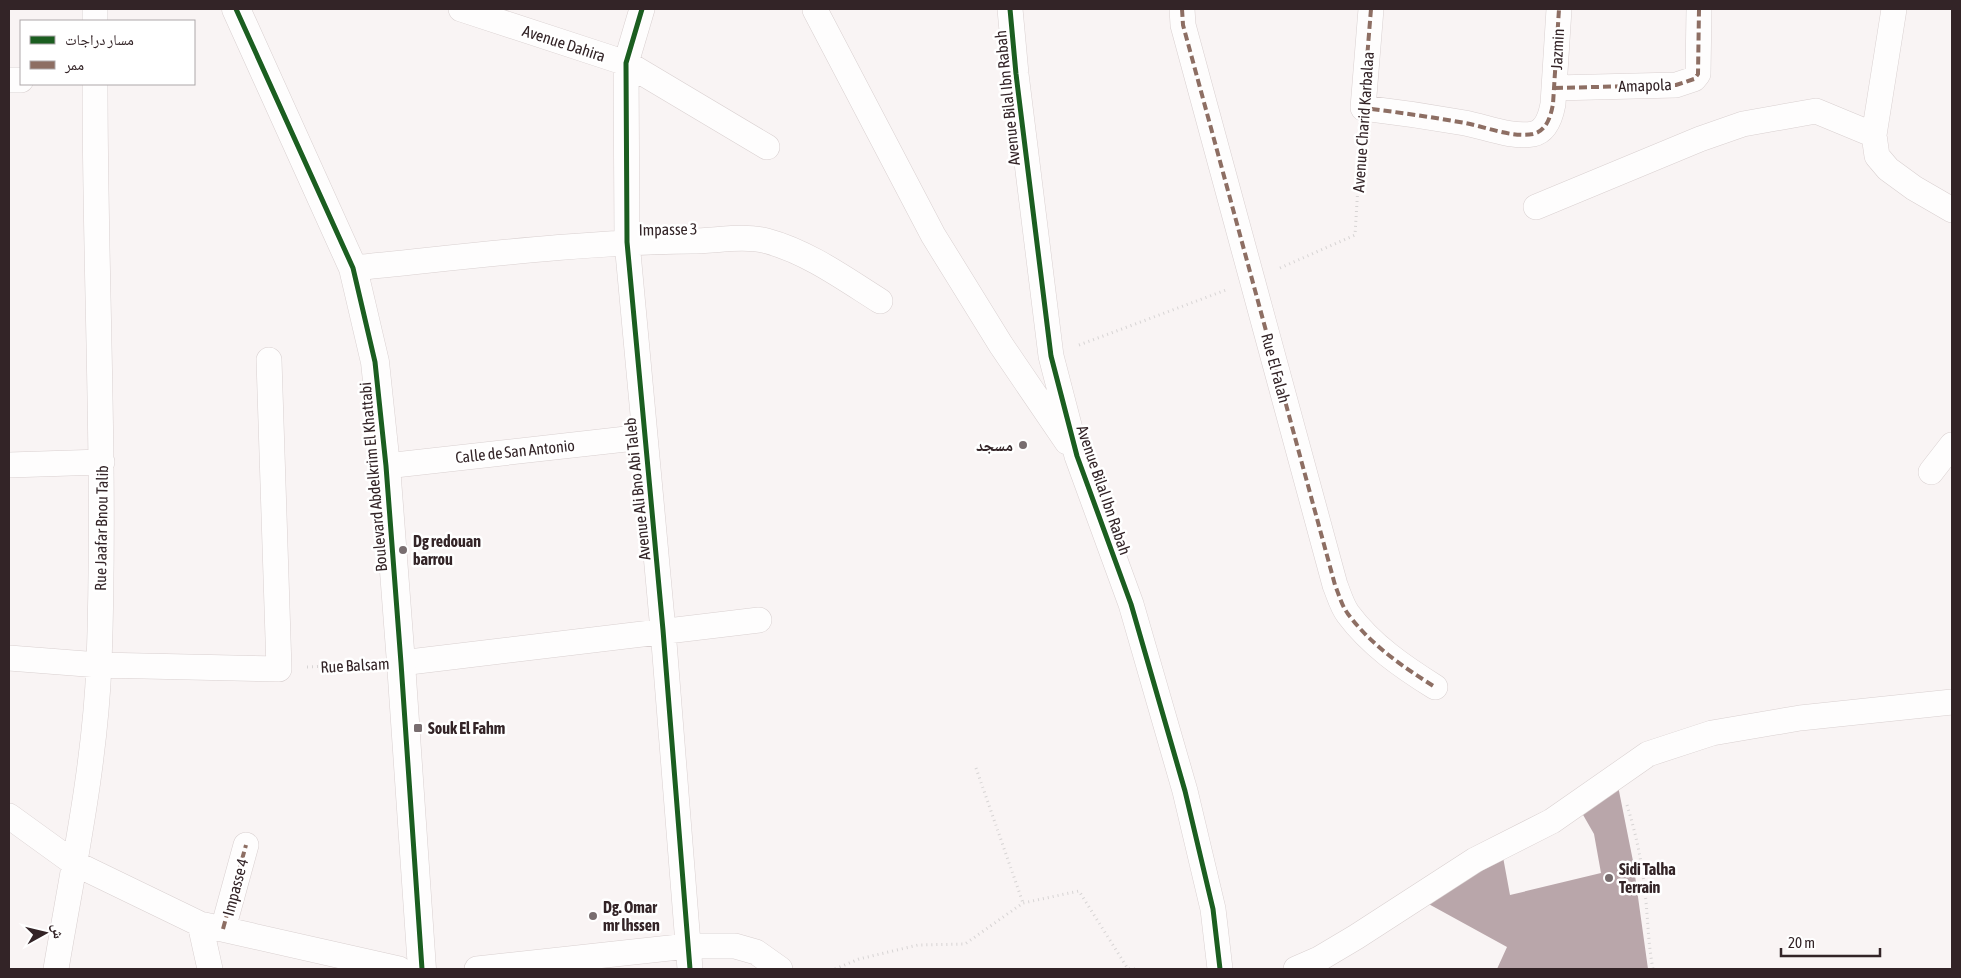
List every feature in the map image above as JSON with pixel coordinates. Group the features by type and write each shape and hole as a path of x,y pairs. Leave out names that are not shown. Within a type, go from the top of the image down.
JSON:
{"street":[{"name":"Boulevard Abdelkrim El Khattabi","path":"236,9 352,268 375,362 386,466 422,969"},
{"name":"Avenue Dahira","path":"461,9 626,63 767,147"},
{"name":"Avenue Ali Bno Abi Taleb","path":"642,9 626,63 627,242 663,630 689,957"},
{"name":"Avenue Bilal Ibn Rabah","path":"1010,9 1017,84 1051,356 1077,456 1131,604 1185,791 1213,909 1220,969"},
{"name":"Rue El Falah","path":"1182,9 1183,25 1332,576 1347,613 1368,638 1403,668 1435,687"},
{"name":"Avenue Charid Karbalaa","path":"1363,108 1371,9"},
{"name":"Jazmin","path":"1363,108 1440,119 1520,134 1535,134 1550,119 1559,9"},
{"name":"Amapola","path":"1554,88 1676,85 1694,79 1698,74 1700,9"},
{"path":"1894,9 1874,135 1876,156 1888,169 1914,188 1952,210"},
{"path":"816,10 933,235 1000,345 1077,456"},
{"name":"Rue Jaafar Bnou Talib","path":"56,969 91,770 99,665 102,462 95,85"},
{"path":"1536,207 1700,138 1744,124 1816,111 1874,135"},
{"name":"Impasse 3","path":"352,268 627,242 744,239 766,241 794,251 833,271 880,301"},
{"path":"9,658 99,665 279,668 269,360"},
{"name":"Calle de San Antonio","path":"386,466 644,437"},
{"path":"1931,472 1952,445"},
{"path":"9,465 102,462"},
{"name":"Rue Balsam","path":"401,663 663,630 759,620"},
{"path":"1296,969 1320,959 1475,860 1552,821 1648,754 1712,733 1800,718 1952,702"},
{"path":"9,816 74,862 212,926 399,969"},
{"name":"Impasse 4","path":"212,926 246,845"},
{"path":"210,969 212,926"},
{"path":"477,969 689,957 736,946 756,952 780,969"}],"path":[{"path":"1051,356 1252,280"},
{"path":"976,768 1023,903"},
{"path":"1618,775 1638,839 1645,892 1648,946 1653,969"},
{"path":"835,969 859,959 918,945 964,944 1023,903 1079,891 1128,969 1135,969"}],"building":[{"name":"Sidi Talha Terrain","path":"1618,786 1633,861 1648,969 1497,969 1507,947 1425,902 1503,857 1510,895 1601,873 1594,834 1582,813"}],"marked path":[{"path":"1182,9 1183,25 1335,585 1346,611 1367,636 1399,663 1435,687"},
{"path":"1371,9 1363,108 1452,121 1516,135 1533,134 1542,130 1551,113 1559,9"},
{"path":"1555,88 1676,85 1694,79 1698,74 1699,9"},
{"path":"223,929 246,845"}],"cycle path":[{"path":"236,9 353,268 375,362 386,466 422,969"},
{"path":"642,9 626,63 627,242 663,630 690,969"},
{"path":"1010,9 1016,74 1051,356 1077,456 1131,604 1185,791 1213,909 1220,969"}],"place":[{"name":"مسجد","path":"1023,445"},
{"name":"Dg redouan barrou","path":"403,550"},
{"name":"Souk El Fahm","path":"418,728"},
{"name":"Sidi Talha Terrain","path":"1609,878"},
{"name":"Dg. Omar mr lhssen","path":"593,916"}]}
